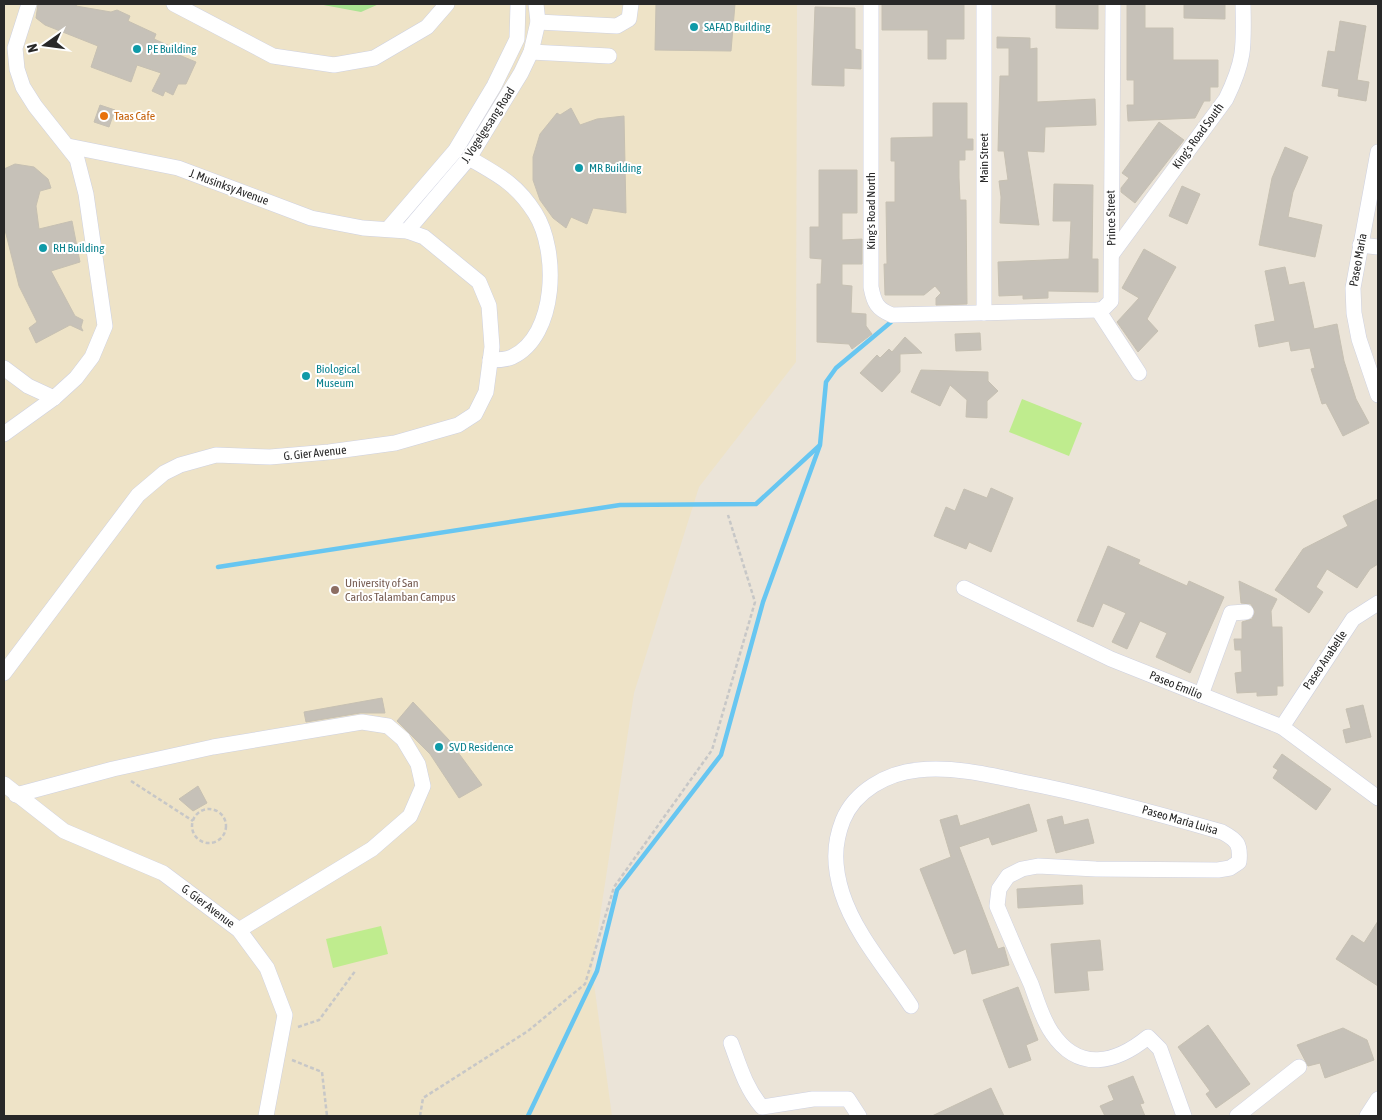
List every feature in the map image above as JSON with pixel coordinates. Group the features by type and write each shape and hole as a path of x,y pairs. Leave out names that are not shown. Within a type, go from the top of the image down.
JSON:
{"street":[{"path":"4,434 54,398 76,378 92,357 105,326 86,194 77,159 35,106 23,87 16,68 15,48 29,4"},
{"path":"174,4 273,56 334,65 374,58 427,27 447,4"},
{"name":"J. Vogelgesang Road","path":"388,229 455,151 494,86 517,39 518,4"},
{"name":"J. Vogelgesang Road","path":"408,231 469,158 494,120 531,52 538,22 536,4"},
{"path":"538,22 617,26 629,19 631,4"},
{"name":"King's Road North","path":"871,4 872,287 874,303 882,311 892,315 984,313"},
{"name":"Main Street","path":"984,4 984,313"},
{"name":"Prince Street","path":"1098,310 1104,309 1111,301 1110,193 1113,4"},
{"name":"King's Road South","path":"1112,254 1226,99 1239,72 1244,49 1243,4"},
{"path":"531,52 609,56"},
{"name":"J. Musinksy Avenue","path":"68,146 178,168 311,218 363,228 388,229"},
{"name":"Paseo Maria","path":"1378,152 1353,288 1354,313 1359,339 1378,395"},
{"path":"469,158 512,183 526,200 536,214 547,239 549,257 551,283 546,310 530,344 510,358 490,360"},
{"name":"G. Gier Avenue","path":"4,673 138,494 164,473 180,465 216,454 270,457 329,452 395,443 458,425 475,414 486,392 492,326 489,306 479,282 424,237 408,231 388,229"},
{"path":"1360,245 1378,247"},
{"path":"984,313 1098,310 1139,373"},
{"path":"4,368 28,386 54,398"},
{"name":"Paseo Emilio","path":"964,588 1111,659 1282,727 1378,798"},
{"name":"Paseo Anabelle","path":"1282,727 1353,619 1378,603"},
{"path":"1201,695 1231,613 1246,612"},
{"path":"16,795 113,769 214,747 362,722 388,726 404,739 418,764 423,786 410,816 372,849 239,930"},
{"name":"Paseo Maria Luisa","path":"911,1006 857,925 843,894 834,859 837,836 848,809 867,789 887,778 918,770 980,773 1096,796 1222,832 1233,838 1240,849 1239,862 1230,868 1218,870 1096,869 1038,866 1022,869 1008,876 999,889 997,906 1052,1034 1069,1051 1084,1059 1104,1060 1126,1054 1148,1037 1160,1049 1184,1116"},
{"name":"G. Gier Avenue","path":"4,784 64,831 162,872 239,930 267,968 285,1015 266,1116"},
{"path":"731,1042 743,1076 754,1099 762,1107 813,1099 848,1098 859,1116"},
{"path":"1237,1116 1299,1066"},
{"path":"1367,1116 1378,1099"}],"path":[{"path":"420,1116 423,1098 528,1031 585,984 614,887 712,750 756,602 728,515"},
{"path":"113,769 193,821"},
{"path":"206,810 217,811 224,820 225,832 217,841 206,843 200,841 193,832 193,821 200,812 206,810"},
{"path":"282,1032 319,1020 356,970"},
{"path":"279,1054 322,1072 327,1116"}],"shaded area":[{"name":"University of San Carlos Talamban Campus","path":"4,4 797,4 796,362 699,487 634,693 592,969 612,1116 4,1116"}],"green space":[{"path":"318,4 379,4 361,12"},
{"path":"1022,399 1082,423 1069,456 1009,432"},
{"path":"381,926 388,954 333,968 326,939"}],"building":[{"name":"PE Building","path":"38,4 77,4 76,6 111,12 117,10 130,16 128,21 156,34 154,39 181,51 179,55 196,62 186,84 178,84 173,95 165,91 163,96 152,91 161,73 137,65 131,82 91,67 98,46 45,25 36,18"},
{"name":"SAFAD Building","path":"656,4 735,4 731,51 655,50"},
{"path":"882,4 964,5 964,39 946,39 946,59 928,59 928,30 882,30"},
{"path":"1056,4 1098,4 1098,29 1056,28"},
{"path":"1127,4 1145,4 1145,28 1173,28 1173,60 1218,60 1218,87 1210,87 1210,101 1204,101 1195,118 1128,121 1127,105 1134,105 1134,80 1127,80"},
{"path":"1184,4 1225,4 1225,19 1184,18"},
{"path":"815,7 855,8 855,49 861,50 861,69 844,68 844,86 812,85"},
{"path":"1340,21 1366,26 1357,80 1369,82 1366,101 1338,96 1339,89 1322,86 1328,51 1335,52"},
{"path":"997,37 1030,38 1030,49 1037,48 1037,102 1095,99 1096,125 1045,127 1044,152 1027,151 1039,225 1000,223 1001,197 999,181 1008,180 1004,151 998,151 1000,76 1009,76 1009,48 997,48"},
{"path":"933,103 967,103 967,139 973,139 973,150 965,150 965,160 959,160 959,178 960,200 966,200 967,304 936,305 936,298 941,293 935,286 924,295 885,295 884,264 887,264 886,202 895,202 895,161 891,161 891,138 933,137"},
{"name":"Taas Cafe","path":"100,105 115,110 109,127 94,122"},
{"name":"MR Building","path":"571,108 580,125 597,119 624,116 626,213 593,208 587,224 571,217 566,228 553,218 540,200 533,180 533,157 540,134 557,113 560,115"},
{"path":"1159,122 1184,140 1135,203 1121,192 1121,188 1129,178 1122,173"},
{"path":"1285,147 1308,157 1293,192 1288,217 1322,225 1315,257 1259,245 1272,178"},
{"name":"RH Building","path":"15,164 34,167 48,179 51,188 40,191 36,206 39,229 72,221 80,262 51,271 75,316 83,320 81,327 83,331 70,325 36,343 29,328 37,322 19,286 4,226 4,169"},
{"path":"819,170 857,170 857,213 842,213 842,240 862,239 862,264 842,264 842,285 852,286 851,313 866,314 866,326 872,334 852,349 849,344 817,342 817,284 821,284 822,259 810,258 810,227 819,227"},
{"path":"1054,184 1093,185 1092,259 1098,259 1098,292 1048,291 1048,298 1023,299 1023,295 999,296 998,262 1069,259 1071,221 1053,221"},
{"path":"1182,186 1200,194 1187,224 1169,216"},
{"path":"1144,249 1176,267 1147,319 1158,331 1138,352 1117,322 1139,298 1122,288"},
{"path":"1285,267 1289,285 1304,282 1314,329 1337,324 1344,361 1356,399 1369,423 1343,436 1326,403 1322,404 1311,369 1315,368 1310,348 1291,351 1289,341 1259,347 1255,325 1275,321 1265,271"},
{"path":"980,333 981,350 956,351 955,334"},
{"path":"905,337 922,353 900,354 900,372 882,392 860,373 877,355 880,358 889,349 892,352"},
{"path":"921,370 988,372 988,381 998,391 987,401 987,418 966,417 967,400 950,385 940,406 911,392"},
{"path":"991,488 1013,498 991,552 969,542 966,549 934,536 946,507 955,511 964,489 987,498"},
{"path":"1378,499 1378,564 1370,569 1357,588 1327,569 1316,587 1323,592 1309,613 1275,590 1303,549 1348,526 1343,516"},
{"path":"1108,546 1140,560 1138,564 1187,586 1189,581 1224,597 1190,673 1156,657 1167,633 1140,621 1127,649 1112,642 1126,613 1103,603 1093,627 1077,621"},
{"path":"1239,581 1277,599 1271,611 1272,627 1282,627 1283,686 1277,686 1277,695 1257,696 1257,692 1237,693 1235,673 1242,672 1241,650 1235,650 1234,639 1242,639 1242,622 1252,619 1255,612 1251,604 1241,603"},
{"path":"382,698 385,713 360,713 306,722 304,712"},
{"name":"SVD Residence","path":"413,702 449,740 482,785 459,798 430,754 397,721"},
{"path":"1363,705 1371,737 1346,743 1343,730 1351,728 1346,709"},
{"path":"1282,754 1331,789 1316,810 1273,778 1278,770 1273,767"},
{"path":"198,786 207,803 193,811 179,799"},
{"path":"1029,804 1037,831 992,845 989,837 959,847 998,949 1004,947 1009,965 972,974 966,949 954,954 920,869 951,857 940,820 957,815 960,826"},
{"path":"1062,816 1064,825 1088,819 1094,843 1056,853 1047,820"},
{"path":"1082,885 1083,904 1018,908 1017,889"},
{"path":"1378,921 1378,986 1336,959 1352,935 1364,943"},
{"path":"1100,940 1103,970 1087,971 1089,990 1055,993 1051,944"},
{"path":"1018,987 1038,1040 1026,1045 1031,1060 1009,1068 983,1000"},
{"path":"1208,1025 1250,1084 1216,1108 1206,1094 1210,1091 1178,1047"},
{"path":"1343,1028 1367,1040 1374,1060 1325,1078 1320,1063 1308,1066 1297,1045"},
{"path":"1133,1076 1144,1103 1140,1104 1145,1116 1105,1116 1100,1106 1114,1100 1108,1086"},
{"path":"991,1088 1004,1116 932,1116"}],"waterway":[{"path":"528,1116 597,971 617,890 721,755 763,602 820,445 826,382 836,368 891,322"},
{"path":"218,567 620,505 756,504 819,446"}],"place":[{"name":"SAFAD Building","path":"694,27"},
{"name":"PE Building","path":"137,49"},
{"name":"Taas Cafe","path":"104,116"},
{"name":"MR Building","path":"579,168"},
{"name":"RH Building","path":"43,248"},
{"name":"Biological Museum","path":"306,376"},
{"name":"University of San Carlos Talamban Campus","path":"335,590"},
{"name":"SVD Residence","path":"439,747"}]}
